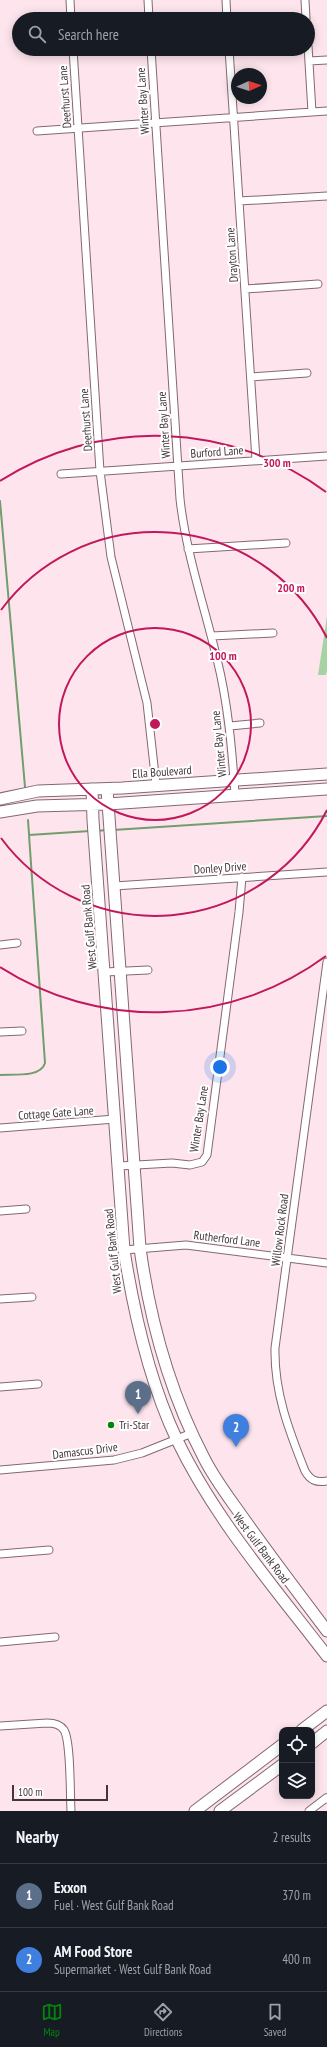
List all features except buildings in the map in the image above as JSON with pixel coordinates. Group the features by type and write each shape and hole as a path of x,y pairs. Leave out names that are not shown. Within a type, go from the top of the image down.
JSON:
{"main road":[{"name":"Ella Boulevard","path":"0,799 38,791 107,789 156,784 327,774"},
{"name":"West Gulf Bank Road","path":"92,789 124,1250 131,1298 142,1339 157,1388 176,1439 198,1480 219,1513 327,1656"},
{"name":"West Gulf Bank Road","path":"107,789 140,1248 146,1290 156,1334 170,1379 192,1433 214,1474 271,1556 327,1631"},
{"path":"0,812 37,806 108,804 235,794 327,789"},
{"path":"142,1339 156,1334"},
{"path":"258,1566 271,1556"},
{"path":"306,1727 327,1711"},
{"path":"315,1740 327,1731"},
{"path":"195,1811 279,1747"},
{"path":"220,1811 279,1767"},
{"path":"245,1773 255,1786"}],"street":[{"path":"70,0 71,12"},
{"path":"148,0 149,12"},
{"path":"226,0 227,12"},
{"path":"305,0 306,12"},
{"name":"Deerhurst Lane","path":"73,56 100,471 112,563 135,650 148,710 156,784"},
{"name":"Winter Bay Lane","path":"151,56 182,519 188,549 212,636 230,726 235,794"},
{"name":"Drayton Lane","path":"230,56 246,289 256,460"},
{"path":"309,56 312,112"},
{"path":"309,61 327,60"},
{"path":"37,131 156,124 327,111"},
{"path":"239,201 327,196"},
{"path":"246,289 318,284"},
{"path":"251,376 307,373"},
{"name":"Burford Lane","path":"61,474 327,456"},
{"path":"188,549 286,543"},
{"path":"212,636 273,632"},
{"path":"230,726 260,723"},
{"name":"Donley Drive","path":"114,886 327,872"},
{"name":"Winter Bay Lane","path":"119,1166 134,1164 197,1164 202,1162 206,1155 239,912 242,877"},
{"path":"0,945 17,943"},
{"name":"Willow Rock Road","path":"327,962 275,1348 276,1383 291,1436 309,1478 316,1482 327,1481"},
{"path":"105,972 148,970"},
{"path":"0,1032 22,1031"},
{"name":"Cottage Gate Lane","path":"0,1128 115,1119"},
{"path":"0,1211 26,1209"},
{"name":"Rutherford Lane","path":"124,1250 186,1245 327,1263"},
{"path":"0,1299 32,1296"},
{"path":"0,1387 38,1384"},
{"name":"Damascus Drive","path":"0,1470 114,1460 142,1453 192,1433"},
{"path":"0,1554 50,1550"},
{"path":"0,1642 55,1637"},
{"path":"0,1721 0,1726 48,1723 55,1724 65,1731 71,1811"},
{"path":"309,1811 326,1798"}],"green space":[{"path":"327,616 327,670 326,675 318,675"}],"waterway":[{"path":"0,501 25,787"},
{"path":"113,830 327,816"},
{"path":"28,820 29,834"},
{"path":"97,831 106,830"},
{"path":"0,1075 32,1073 42,1068 45,1063 29,835 90,831"}],"place":[{"name":"Exxon","path":"138,1414"},
{"name":"Tri-Star","path":"111,1425"},
{"name":"AM Food Store","path":"236,1447"}]}
